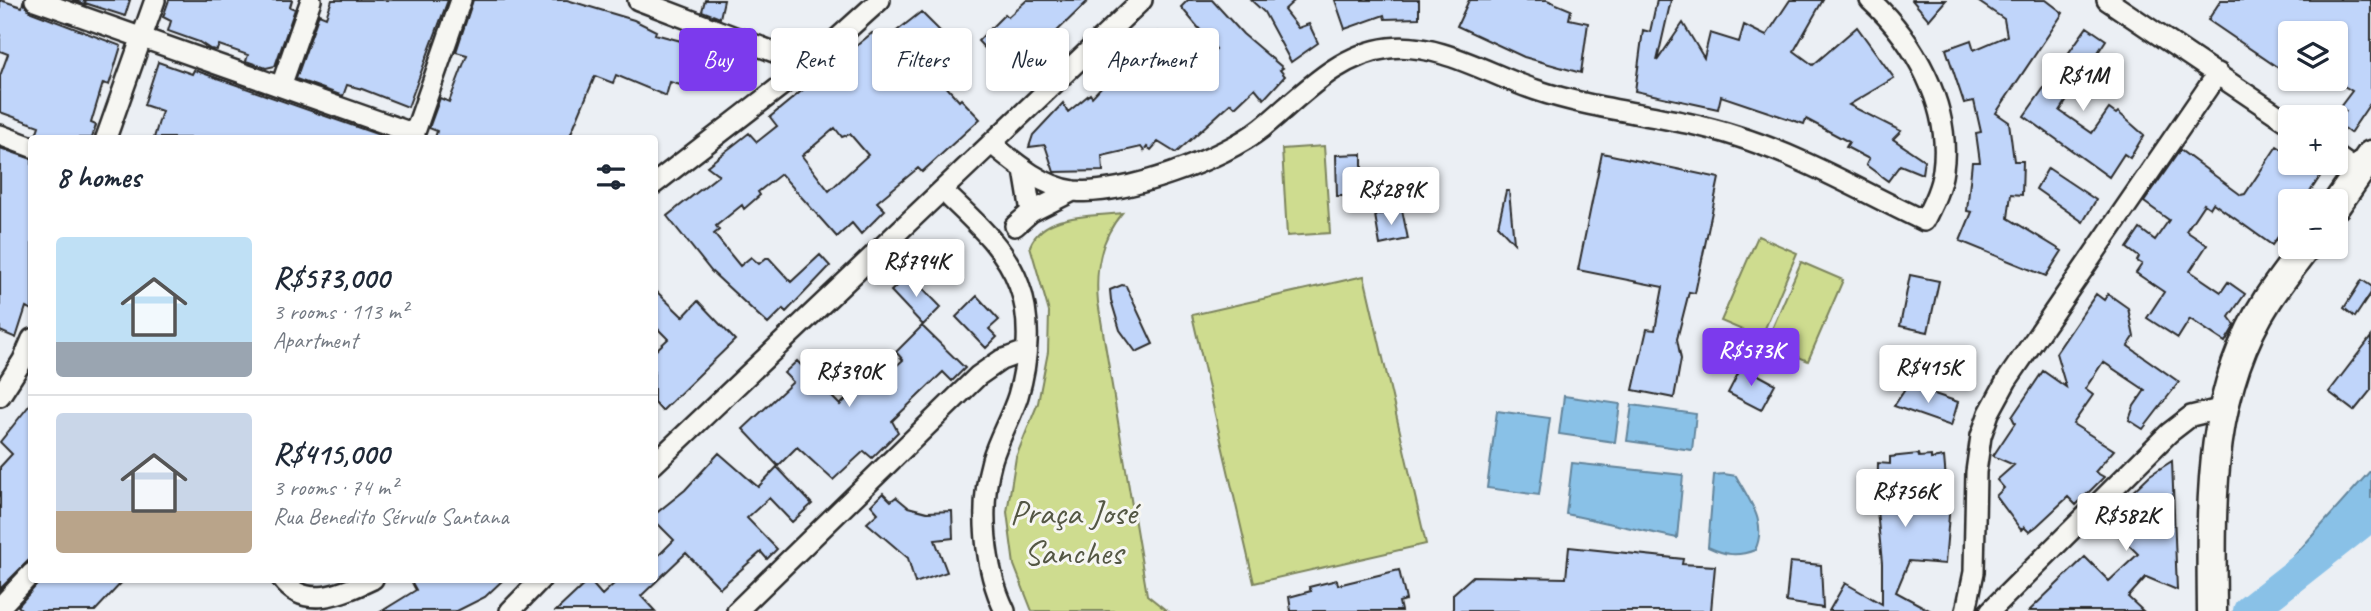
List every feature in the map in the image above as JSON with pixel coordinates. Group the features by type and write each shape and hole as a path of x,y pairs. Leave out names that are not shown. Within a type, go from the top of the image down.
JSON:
{"main road":[{"path":"2348,189 2367,162"},
{"path":"2212,611 2210,503 2214,457 2224,408 2234,371 2250,332 2267,300 2297,259"}],"street":[{"path":"35,0 281,86 411,135"},
{"path":"107,135 155,0"},
{"path":"281,86 311,0"},
{"path":"414,135 461,0"},
{"path":"638,0 771,51"},
{"path":"849,28 880,0"},
{"path":"658,460 1142,0"},
{"path":"982,229 1015,226 1031,212 1073,191 1118,186 1201,162 1231,149 1260,130 1328,72 1388,48 1415,48 1561,97 1737,136 1924,221 1935,200 1943,169 1942,136 1934,97 1914,50 1892,20 1870,0"},
{"path":"2107,0 2278,115"},
{"path":"1966,611 1976,548 1976,472 1981,436 1989,412 2007,380 2218,73"},
{"path":"658,181 774,91"},
{"path":"0,135 28,146"},
{"path":"992,144 1024,170 1073,191"},
{"path":"2348,158 2367,162"},
{"path":"1024,170 1031,212"},
{"path":"943,191 982,229 1008,264 1019,285 1024,311 1026,351 1017,397 991,463 987,499 989,561 1004,611"},
{"path":"1008,264 1015,226"},
{"path":"0,397 28,348"},
{"path":"737,611 978,376 1001,360 1026,351"},
{"path":"1990,611 2169,433 2191,416 2224,408"},
{"path":"0,607 28,577"},
{"path":"285,583 289,589 304,597 343,593 364,583"},
{"path":"510,611 537,583"}],"green space":[{"path":"1324,146 1330,233 1287,236 1282,149"},
{"name":"Praça José Sanches","path":"1122,213 1104,244 1098,266 1098,302 1147,595 1167,611 1032,611 1014,565 1007,512 1016,457 1038,403 1048,352 1049,312 1030,246 1046,227 1057,222 1083,216"},
{"path":"1758,236 1797,253 1761,338 1721,321"},
{"path":"1801,262 1843,280 1808,361 1766,343"},
{"path":"1364,276 1426,544 1254,583 1192,315"}],"water":[{"path":"1564,396 1620,404 1615,442 1559,434"},
{"path":"1632,405 1696,414 1692,450 1627,441"},
{"path":"1497,411 1550,418 1539,495 1487,488"},
{"path":"1572,463 1683,475 1677,538 1566,514"},
{"path":"2371,470 2371,505 2298,578 2258,611 2234,611 2279,573"},
{"path":"1714,475 1736,476 1755,512 1759,530 1755,550 1731,554 1708,547"}],"building":[{"path":"0,0 22,7 23,2 31,12 121,46 109,85 103,83 91,123 96,125 93,135 36,135 39,126 0,112 0,76 8,54 0,51"},
{"path":"86,0 130,0 125,16 85,3"},
{"path":"169,0 292,0 290,7 295,9 275,66 266,68 246,61 248,55 219,45 217,50 210,49 199,42 168,31 171,21 163,17"},
{"path":"332,0 448,0 408,107 347,85 343,96 296,79 319,14 326,17"},
{"path":"473,0 567,0 634,20 656,31 655,34 679,40 679,85 670,82 666,96 616,75 613,83 595,76 570,135 436,135 437,131 429,128 440,98 449,102 467,55 456,52"},
{"path":"705,0 724,0 720,18 702,11"},
{"path":"1027,0 1089,0 1060,28 991,28 1005,14 1008,17"},
{"path":"1188,0 1212,0 1243,34 1283,68 1280,70 1285,76 1264,99 1255,88 1235,107 1231,103 1176,153 1158,142 1151,150 1147,147 1144,151 1141,147 1102,156 1103,171 1054,172 1045,145 1029,147 1033,135 1063,103 1068,112 1098,91 1219,91 1219,28 1198,28 1181,7"},
{"path":"1251,0 1295,0 1284,10 1298,28 1309,24 1318,43 1291,62 1264,12"},
{"path":"1335,0 1419,0 1419,18 1385,19 1384,15 1345,29"},
{"path":"1469,0 1547,0 1571,10 1569,19 1588,23 1581,73 1524,57 1457,26"},
{"path":"1657,0 1671,0 1657,61 1683,23 1704,58 1710,33 1739,42 1744,25 1766,36 1790,0 1823,0 1794,51 1813,65 1857,27 1894,78 1849,105 1901,131 1893,139 1924,160 1922,174 1900,165 1888,181 1866,165 1869,159 1846,147 1849,142 1806,119 1804,124 1721,96 1718,109 1635,91 1643,30 1650,32"},
{"path":"1912,0 1946,0 1929,20"},
{"path":"1976,0 2046,0 2063,13 1996,113 2009,122 2014,161 2023,161 2022,195 2011,194 2008,218 2062,251 2046,276 1960,241 1972,212 1967,211 1972,162 1980,162 1976,133 1981,132 1974,101 1964,103 1946,49 1971,40 1974,50 2007,36 2004,19"},
{"path":"2221,0 2371,0 2371,102 2350,133 2348,105 2342,105 2352,91 2348,88 2348,21 2278,21 2278,68 2208,20"},
{"path":"921,12 937,28 900,28"},
{"path":"2087,27 2106,40 2060,111 2092,133 2109,109 2116,114 2118,112 2144,135 2130,158 2124,154 2109,177 2024,116"},
{"path":"872,33 872,91 950,91 980,119 922,172 918,168 877,202 885,210 861,234 852,223 837,237 781,174 758,192 760,195 744,209 742,205 716,226 719,230 714,234 740,266 751,257 759,264 769,258 791,282 820,255 830,266 786,312 783,309 768,324 711,271 667,216 719,175 707,166 749,133 757,142 777,126 770,117 802,91 858,91 858,45","holes":["835,128 842,137 850,134 868,155 829,191 802,156"]},
{"path":"986,33 986,49 978,41"},
{"path":"158,62 192,74 194,70 379,135 155,135 162,111 144,105"},
{"path":"2277,146 2278,175 2321,175 2312,189 2278,189 2278,237 2272,245 2213,203 2210,208 2204,204 2186,231 2207,245 2190,271 2221,292 2228,282 2245,294 2229,317 2235,325 2225,342 2190,319 2178,338 2147,318 2164,292 2136,273 2142,264 2137,261 2139,257 2127,248 2140,229 2155,240 2169,220 2144,202 2180,150 2241,195 2245,194"},
{"path":"0,148 28,158 28,308 26,307 16,338 0,331"},
{"path":"1602,153 1719,178 1695,293 1689,292 1677,339 1681,359 1674,398 1633,390 1647,329 1655,330 1663,287 1578,270"},
{"path":"1362,154 1362,196 1337,196 1336,155"},
{"path":"2048,168 2096,200 2083,222 2036,189"},
{"path":"1506,191 1509,191 1514,243 1498,226"},
{"path":"1402,210 1408,239 1380,245 1375,215"},
{"path":"909,274 941,307 923,325 891,291"},
{"path":"1910,275 1939,281 1928,332 1900,326"},
{"path":"2362,280 2371,286 2371,293 2355,317 2344,308"},
{"path":"1126,286 1153,344 1136,352 1120,330 1111,300 1110,290"},
{"path":"658,293 683,317 698,301 735,340 662,411 658,406 658,348 668,339 658,329"},
{"path":"2096,294 2104,300 2108,294 2128,308 2134,337 2128,346 2179,382 2143,429 2129,420 2134,406 2145,390 2103,362 2085,389 2093,395 2073,424 2114,450 2095,472 2104,477 2076,505 2068,497 2029,532 2024,527 2021,530 1996,496 2004,488 1997,480 2014,465 1993,456 2015,423 2012,417 2043,371 2066,387 2056,353"},
{"path":"977,296 999,320 989,329 997,337 986,348 956,317"},
{"path":"922,326 965,368 952,381 943,372 892,421 898,432 872,458 864,451 833,480 797,447 778,466 743,429 793,382 784,373 797,361 840,405 876,370 884,377 903,360 896,352"},
{"path":"2371,337 2371,390 2354,411 2329,392"},
{"path":"1742,366 1775,384 1761,410 1728,393"},
{"path":"1908,385 1958,402 1951,426 1894,406"},
{"path":"28,407 28,561 0,589 0,467 12,454 0,442"},
{"path":"719,453 758,487 777,467 812,504 792,522 769,498 747,518 777,549 767,559 761,552 720,588 686,553 658,580 658,556 674,540 658,524 658,512 685,490"},
{"path":"1918,454 1919,457 1931,456 1931,459 1944,457 1949,515 1945,564 1909,561 1896,592 1931,611 1829,611 1845,583 1882,604 1882,563 1877,510 1878,463 1890,464 1890,457"},
{"path":"2172,461 2177,590 2146,577 2128,597 2143,611 2029,611 2085,557 2109,581 2138,554 2103,520 2150,475"},
{"path":"883,493 891,501 896,497 908,507 927,512 952,511 953,538 935,540 947,572 915,583 908,558 867,523 878,513 871,505"},
{"path":"1569,547 1683,559 1682,564 1715,566 1711,611 1453,611 1453,594 1473,576 1566,578"},
{"path":"1790,562 1821,565 1823,608 1786,602"},
{"path":"1399,570 1406,600 1399,602 1401,611 1291,611 1289,597 1311,591 1309,587 1337,580 1338,585"},
{"path":"38,583 121,583 95,611 23,611 18,606"},
{"path":"412,583 500,583 485,597 457,611 382,611 416,590"},
{"path":"586,583 592,583 602,595 615,583 655,583 641,596 655,611 556,611"}],"waterway":[{"path":"2249,611 2371,515"}]}
